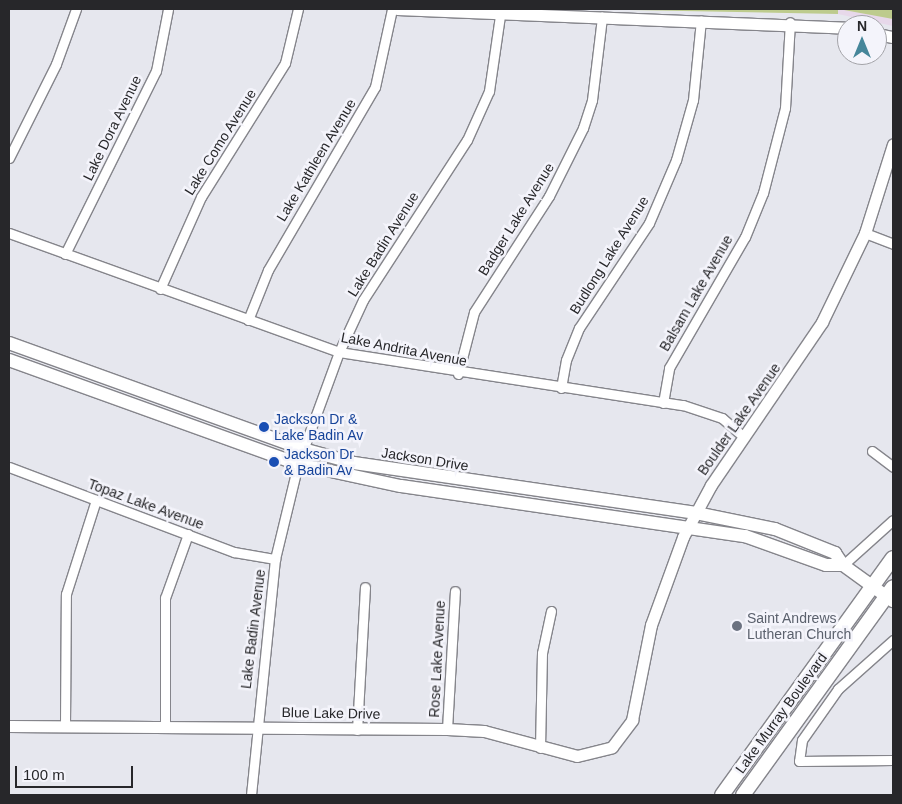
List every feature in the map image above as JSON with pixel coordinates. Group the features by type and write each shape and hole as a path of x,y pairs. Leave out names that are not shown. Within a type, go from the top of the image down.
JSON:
{"main road":[{"name":"Jackson Drive","path":"9,343 303,450 381,468 747,521 801,538 835,554 843,565 873,587 891,595"},
{"name":"Jackson Drive","path":"9,360 298,464 401,486 689,527 770,542 826,565 843,565"},
{"name":"Lake Murray Boulevard","path":"722,795 893,558"},
{"name":"Lake Murray Boulevard","path":"742,795 891,595"}],"street":[{"path":"9,158 56,64 76,9"},
{"name":"Lake Dora Avenue","path":"65,254 156,71 168,9"},
{"name":"Lake Como Avenue","path":"160,289 201,197 285,64 298,9"},
{"name":"Lake Kathleen Avenue","path":"248,320 268,270 375,87 392,9"},
{"path":"397,9 790,22 837,27"},
{"name":"Lake Badin Avenue","path":"251,795 255,765 256,727 275,559 298,464 339,352 387,258 467,140 489,91 501,11"},
{"name":"Badger Lake Avenue","path":"458,374 474,312 549,196 583,128 594,91 602,17"},
{"name":"Budlong Lake Avenue","path":"561,388 566,360 579,328 650,223 676,160 693,100 701,20"},
{"name":"Balsam Lake Avenue","path":"663,403 672,361 745,237 763,192 785,108 790,22"},
{"name":"Boulder Lake Avenue","path":"632,720 651,625 689,527 743,436 806,348 865,233 893,144"},
{"name":"Lake Andrita Avenue","path":"9,233 339,352 458,374 663,403 714,414 743,436"},
{"path":"865,233 893,244"},
{"path":"872,451 893,467"},
{"name":"Topaz Lake Avenue","path":"9,467 234,552 275,559"},
{"path":"65,725 66,594 96,500"},
{"path":"843,565 893,520"},
{"path":"165,726 165,598 188,534"},
{"path":"357,730 365,587"},
{"name":"Rose Lake Avenue","path":"447,729 455,591"},
{"path":"540,748 542,653 551,611"},
{"path":"893,640 838,689 802,740 799,761 893,760"},
{"name":"Blue Lake Drive","path":"9,726 256,727 357,730 447,729 484,731 540,748 577,756 599,754 618,743 632,720"}],"shaded area":[{"path":"838,9 893,9 893,26 887,25 887,15 838,14"}],"green space":[{"path":"575,9 838,9 838,14"},
{"path":"844,9 893,9 893,19 887,18 887,15 871,15"}],"place":[{"name":"Jackson Dr & Lake Badin Av","path":"264,427"},
{"name":"Jackson Dr & Badin Av","path":"274,462"},
{"name":"Saint Andrews Lutheran Church","path":"737,626"}]}
